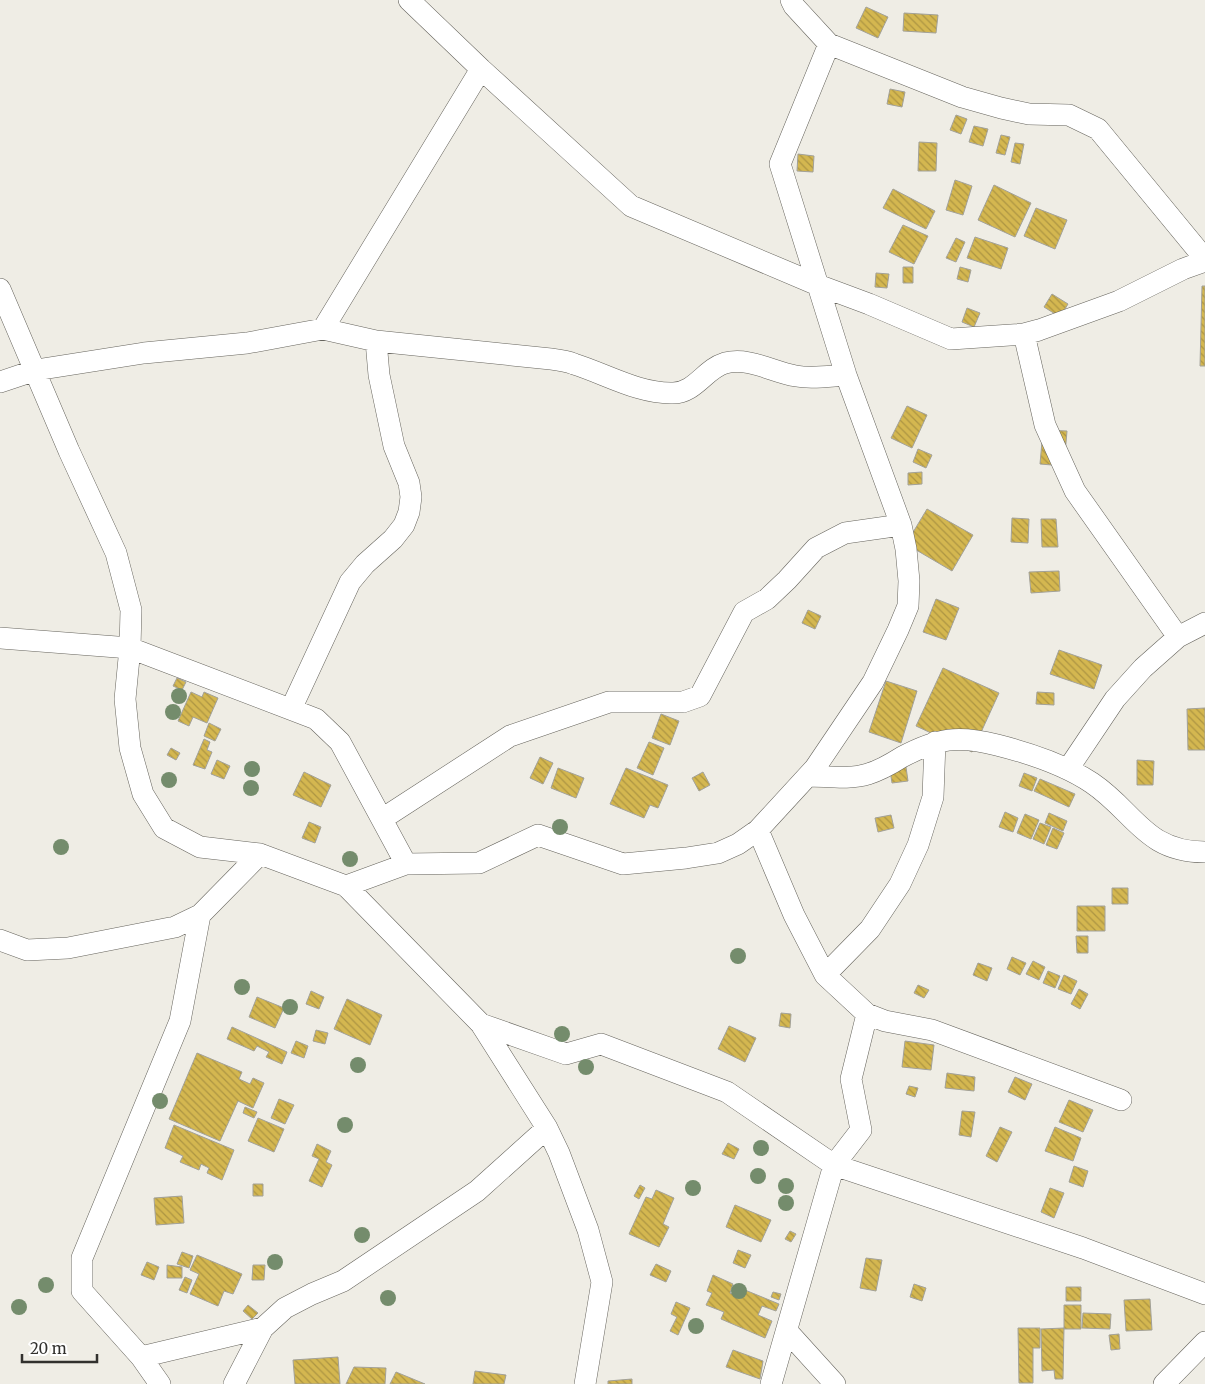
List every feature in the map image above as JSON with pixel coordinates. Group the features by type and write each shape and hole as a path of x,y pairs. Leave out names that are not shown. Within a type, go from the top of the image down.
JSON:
{"street":[{"path":"409,0 481,69 631,206 951,339 1024,334 1039,330 1119,301 1182,269 1205,260 1098,129 1069,115 1028,114 962,97 829,44 794,6 791,0"},
{"path":"346,886 406,864 479,863 538,834 623,864 718,853 738,844 758,830 816,768 873,682 908,606 909,580 906,549 901,525 846,375 780,164 829,44"},
{"path":"323,329 481,69"},
{"path":"0,288 69,451 116,553 131,610 130,648 125,699 130,748 143,794 164,828 200,846 260,854 346,886 482,1024 547,1128 559,1153 588,1230 602,1282 585,1384"},
{"path":"0,382 36,370 144,354 247,343 323,329 376,342 551,359 572,363 648,390 672,393 691,388 713,369 725,363 751,363 798,376 846,375"},
{"path":"1024,334 1045,425 1075,491 1178,637"},
{"path":"291,709 350,582 365,564 393,539 404,525 409,512 411,497 409,483 394,446 379,375 376,342"},
{"path":"382,819 510,736 609,702 683,702 700,696 744,612 766,599 787,580 816,548 844,533 901,525"},
{"path":"1068,770 1115,699 1143,668 1178,637 1205,623"},
{"path":"0,638 130,648 316,718 340,742 406,864"},
{"path":"808,776 854,777 881,770 935,742 953,738 973,740 998,745 1068,770 1092,783 1113,800 1138,827 1166,845 1189,852 1205,852"},
{"path":"825,975 870,929 900,884 918,845 934,797 935,742"},
{"path":"758,830 794,915 825,975 867,1014 885,1021 932,1030 1121,1100"},
{"path":"0,940 27,950 68,948 176,927 200,915 260,854"},
{"path":"160,1384 141,1357 82,1291 82,1258 180,1021 200,915"},
{"path":"771,1384 834,1165 861,1130 851,1079 867,1014"},
{"path":"482,1024 566,1054 601,1044 727,1092 834,1165 1083,1248 1205,1294"},
{"path":"234,1384 263,1328 285,1308 343,1281 477,1191 547,1128"},
{"path":"141,1357 263,1328"},
{"path":"787,1331 835,1384"},
{"path":"1164,1384 1205,1342"}],"building":[{"path":"866,7 888,17 878,38 856,28"},
{"path":"904,13 938,15 936,33 903,31"},
{"path":"890,89 905,92 902,107 887,104"},
{"path":"956,115 967,119 961,134 950,130"},
{"path":"974,126 988,129 983,146 969,142"},
{"path":"1001,135 1010,137 1005,155 996,153"},
{"path":"919,142 937,143 936,171 918,171"},
{"path":"1015,143 1024,144 1020,164 1011,162"},
{"path":"798,154 814,156 813,172 797,171"},
{"path":"955,180 972,186 963,215 946,210"},
{"path":"994,185 1031,203 1015,237 978,220"},
{"path":"893,189 935,211 926,229 883,208"},
{"path":"1036,208 1067,220 1055,249 1024,236"},
{"path":"903,225 928,236 914,264 889,252"},
{"path":"975,237 1008,248 1001,269 967,258"},
{"path":"956,238 965,242 956,262 946,258"},
{"path":"903,267 913,267 913,283 903,283"},
{"path":"960,267 971,270 968,282 957,279"},
{"path":"876,273 889,274 887,288 875,287"},
{"path":"1202,286 1205,286 1205,366 1200,366"},
{"path":"1052,294 1068,304 1060,317 1044,307"},
{"path":"967,308 980,313 974,327 962,322"},
{"path":"907,406 927,415 912,448 891,438"},
{"path":"1043,430 1067,431 1064,466 1040,464"},
{"path":"918,449 932,455 926,468 913,462"},
{"path":"922,472 922,484 908,485 908,473"},
{"path":"927,509 973,535 952,571 906,544"},
{"path":"1012,518 1029,519 1028,543 1011,542"},
{"path":"1041,519 1056,519 1058,547 1042,547"},
{"path":"1059,571 1060,591 1031,593 1029,572"},
{"path":"936,599 959,608 946,640 923,632"},
{"path":"808,610 821,616 815,629 802,623"},
{"path":"1059,650 1102,665 1094,689 1050,674"},
{"path":"943,668 999,693 972,752 916,726"},
{"path":"177,678 186,682 182,690 173,686"},
{"path":"886,681 917,691 901,743 869,732"},
{"path":"191,692 202,697 204,692 218,698 207,723 193,717 189,726 178,721"},
{"path":"1037,692 1054,693 1054,705 1036,704"},
{"path":"1205,708 1205,750 1188,750 1187,709"},
{"path":"661,714 679,721 670,745 652,738"},
{"path":"209,723 221,729 215,741 204,736"},
{"path":"204,739 210,742 207,750 212,752 205,769 193,765"},
{"path":"649,742 664,748 653,775 637,768"},
{"path":"171,748 180,753 176,760 167,755"},
{"path":"540,757 553,763 543,784 530,778"},
{"path":"217,760 230,766 224,779 211,774"},
{"path":"1137,760 1154,761 1153,785 1137,785"},
{"path":"906,767 908,781 892,783 890,770"},
{"path":"558,768 584,778 576,798 551,788"},
{"path":"626,768 668,785 658,808 650,805 644,818 610,804"},
{"path":"304,772 331,785 321,807 293,795"},
{"path":"703,772 710,785 699,791 692,778"},
{"path":"1024,773 1037,778 1032,791 1019,786"},
{"path":"1040,779 1075,794 1069,807 1034,791"},
{"path":"1005,812 1018,818 1013,832 999,827"},
{"path":"1049,813 1067,821 1063,831 1045,823"},
{"path":"1025,814 1039,820 1031,839 1017,833"},
{"path":"891,815 894,828 878,832 875,818"},
{"path":"309,822 321,827 315,843 302,838"},
{"path":"1040,823 1051,827 1044,844 1033,839"},
{"path":"1053,828 1064,833 1057,849 1046,845"},
{"path":"1112,888 1128,888 1128,904 1112,904"},
{"path":"1077,906 1105,906 1105,931 1077,931"},
{"path":"1076,936 1088,936 1088,953 1077,953"},
{"path":"1012,957 1026,963 1020,975 1007,969"},
{"path":"1033,961 1045,967 1039,980 1026,974"},
{"path":"978,963 992,968 987,981 973,975"},
{"path":"1048,971 1060,976 1055,988 1043,983"},
{"path":"1064,975 1077,981 1071,994 1058,989"},
{"path":"918,985 929,990 924,998 914,993"},
{"path":"1079,989 1088,994 1080,1009 1071,1004"},
{"path":"311,991 324,997 319,1009 306,1004"},
{"path":"257,997 284,1008 275,1028 249,1017"},
{"path":"347,999 382,1015 370,1045 334,1029"},
{"path":"781,1013 791,1014 790,1028 779,1026"},
{"path":"729,1026 756,1038 745,1062 718,1049"},
{"path":"232,1027 287,1052 282,1064 266,1057 269,1052 257,1046 254,1051 227,1039"},
{"path":"316,1030 328,1033 325,1044 313,1041"},
{"path":"296,1041 308,1046 304,1058 291,1053"},
{"path":"905,1041 934,1045 931,1070 902,1067"},
{"path":"197,1053 242,1072 239,1079 250,1084 253,1078 264,1083 253,1108 238,1101 220,1141 169,1119"},
{"path":"947,1073 975,1077 974,1091 945,1088"},
{"path":"1015,1077 1032,1084 1025,1100 1008,1092"},
{"path":"909,1086 918,1088 915,1097 906,1094"},
{"path":"279,1099 294,1105 285,1124 271,1118"},
{"path":"1069,1100 1093,1110 1083,1132 1059,1122"},
{"path":"245,1107 257,1112 254,1118 243,1113"},
{"path":"962,1111 975,1112 971,1137 959,1135"},
{"path":"258,1118 284,1129 274,1152 248,1141"},
{"path":"174,1125 234,1150 222,1180 207,1173 209,1168 201,1164 199,1170 180,1162 183,1156 165,1148"},
{"path":"1000,1127 1012,1132 997,1162 986,1156"},
{"path":"1055,1127 1081,1138 1073,1161 1045,1151"},
{"path":"728,1143 739,1149 734,1159 722,1154"},
{"path":"317,1144 331,1151 326,1162 332,1165 322,1187 309,1181 319,1159 312,1156"},
{"path":"1074,1166 1088,1171 1083,1187 1069,1182"},
{"path":"253,1184 263,1184 263,1196 253,1196"},
{"path":"640,1185 645,1188 639,1199 634,1196"},
{"path":"1050,1188 1064,1193 1054,1218 1041,1212"},
{"path":"656,1190 674,1198 663,1224 669,1227 659,1247 629,1234 646,1197 652,1199"},
{"path":"182,1196 184,1223 156,1225 154,1198"},
{"path":"735,1205 771,1220 761,1242 726,1227"},
{"path":"790,1231 796,1234 791,1242 785,1239"},
{"path":"738,1250 751,1255 745,1268 733,1263"},
{"path":"182,1252 193,1256 189,1268 177,1264"},
{"path":"197,1255 242,1274 233,1294 224,1291 218,1306 190,1294 199,1274 190,1270"},
{"path":"866,1258 882,1260 876,1291 860,1288"},
{"path":"147,1262 159,1267 154,1280 141,1275"},
{"path":"656,1264 671,1271 666,1282 650,1275"},
{"path":"167,1265 182,1267 182,1278 167,1278"},
{"path":"253,1265 265,1265 264,1280 252,1280"},
{"path":"713,1275 733,1284 730,1293 742,1298 745,1290 779,1304 776,1311 762,1306 758,1315 772,1321 765,1338 721,1319 724,1312 706,1305 712,1293 707,1291"},
{"path":"185,1277 192,1280 187,1293 179,1290"},
{"path":"914,1284 926,1288 922,1301 910,1297"},
{"path":"1066,1287 1081,1287 1081,1301 1066,1301"},
{"path":"773,1292 781,1294 779,1300 771,1297"},
{"path":"1150,1299 1152,1330 1126,1331 1124,1300"},
{"path":"676,1302 690,1308 678,1335 670,1331 677,1317 671,1314"},
{"path":"248,1305 258,1313 252,1319 243,1311"},
{"path":"1064,1305 1081,1305 1081,1329 1064,1329"},
{"path":"1083,1313 1111,1314 1110,1329 1082,1328"},
{"path":"1018,1328 1040,1328 1040,1348 1033,1348 1033,1383 1019,1383"},
{"path":"1064,1328 1063,1379 1055,1379 1054,1370 1042,1371 1041,1329"},
{"path":"1119,1334 1120,1349 1111,1350 1109,1335"},
{"path":"733,1350 763,1361 760,1379 726,1367"},
{"path":"338,1357 340,1384 295,1384 293,1360"},
{"path":"354,1367 386,1368 385,1384 346,1384"},
{"path":"475,1371 506,1375 504,1384 473,1384"},
{"path":"396,1372 425,1384 390,1384"},
{"path":"632,1379 632,1384 608,1384 608,1381"}]}
